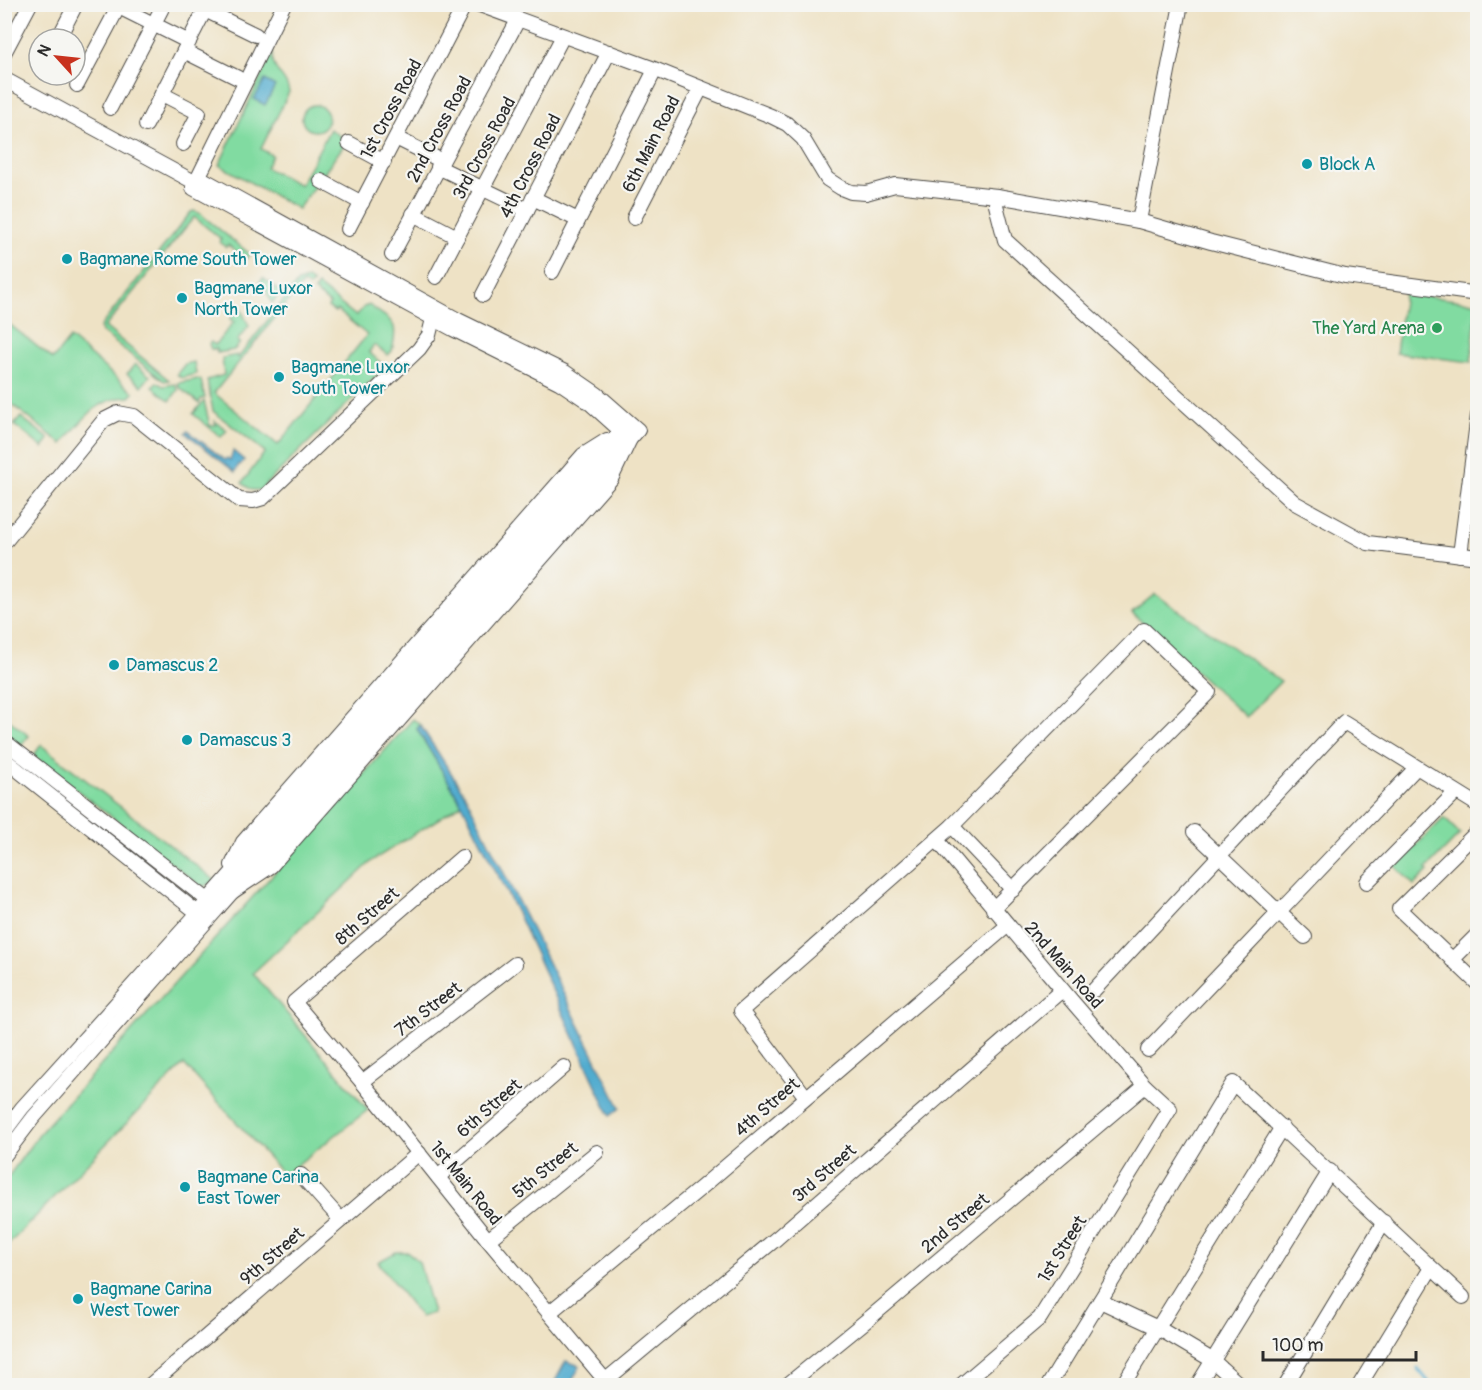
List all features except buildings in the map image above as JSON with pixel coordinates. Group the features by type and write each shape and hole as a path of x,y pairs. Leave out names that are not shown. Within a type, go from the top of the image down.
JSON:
{"street":[{"path":"4,53 30,4"},
{"path":"64,27 76,4"},
{"path":"110,108 164,4"},
{"path":"196,183 284,4"},
{"name":"1st Cross Road","path":"348,230 465,4"},
{"path":"477,4 609,52 787,124 802,140 827,179 843,189 866,193 895,185 997,196 1139,221 1345,276 1478,294"},
{"path":"1139,221 1181,4"},
{"path":"87,66 119,6 154,24 238,78"},
{"path":"146,125 206,7 256,35"},
{"name":"2nd Cross Road","path":"392,255 518,20"},
{"name":"3rd Cross Road","path":"436,277 563,36"},
{"name":"4th Cross Road","path":"483,295 609,52"},
{"path":"552,272 655,70"},
{"path":"4,79 196,183 458,320 565,372 597,394 627,430"},
{"name":"6th Main Road","path":"634,218 701,88"},
{"path":"162,94 199,113 183,144"},
{"path":"396,138 483,188 578,220"},
{"path":"349,143 384,162"},
{"path":"321,181 362,203"},
{"path":"196,183 434,319 559,382 627,430"},
{"path":"997,196 996,205 1005,240 1294,503 1368,543 1478,557"},
{"path":"413,214 457,237"},
{"path":"4,543 104,420 118,413 134,416 240,500 253,501 263,498 420,349 429,335 434,319"},
{"path":"1460,555 1478,415"},
{"path":"4,1156 33,1118 213,904 593,472 627,430"},
{"path":"228,888 243,842 583,455 627,430"},
{"path":"228,888 271,866 611,479 627,430"},
{"path":"806,1097 741,1011 952,826 1144,630 1209,692 993,909"},
{"path":"1094,990 1344,722 1478,805"},
{"path":"4,741 213,904"},
{"path":"4,759 202,917"},
{"path":"1148,1050 1416,768"},
{"path":"1367,882 1456,792"},
{"path":"952,826 1013,890"},
{"path":"1478,831 1399,909 1478,984"},
{"path":"1194,832 1305,937"},
{"name":"2nd Main Road","path":"937,840 1007,926 1145,1086 1170,1109"},
{"name":"8th Street","path":"294,1002 462,857"},
{"path":"4,1132 22,1108 202,917"},
{"name":"4th Street","path":"549,1313 702,1187 1007,926"},
{"path":"1452,960 1478,934"},
{"name":"7th Street","path":"362,1082 516,964"},
{"name":"3rd Street","path":"608,1383 1062,990"},
{"name":"1st Main Road","path":"294,1002 608,1383"},
{"name":"6th Street","path":"438,1177 564,1067"},
{"path":"1048,1386 1233,1083 1330,1171 1463,1298"},
{"name":"2nd Street","path":"786,1386 1145,1086"},
{"name":"1st Street","path":"960,1386 1040,1318 1170,1109"},
{"path":"1122,1386 1282,1127"},
{"name":"5th Street","path":"488,1240 597,1152"},
{"name":"9th Street","path":"149,1386 419,1153"},
{"path":"1197,1386 1330,1171"},
{"path":"301,1175 341,1220"},
{"path":"1285,1386 1384,1222"},
{"path":"1359,1386 1431,1268"},
{"path":"1101,1301 1158,1328 1212,1360 1241,1386"}],"green space":[{"path":"273,51 274,64 288,86 289,92 261,149 272,155 266,168 300,185 330,129 347,141 298,209 219,165"},
{"path":"315,105 324,109 328,118 324,127 315,131 306,127 302,118 306,109"},
{"path":"194,211 250,254 246,259 228,245 226,247 220,242 221,239 194,217 105,327 169,380 164,381 102,332 100,327"},
{"path":"263,278 281,292 272,303 263,285 255,288"},
{"path":"307,279 313,283 309,287 303,283 214,393 278,445 367,335 337,310 335,312 328,307 330,304 314,291 318,286 356,316 369,305 389,319 395,333 392,351 388,355 374,345 369,352 385,367 260,490 252,490 242,483 265,452 213,411 207,380 224,375 222,358 237,355 238,358 298,282"},
{"name":"The Yard Arena","path":"1404,293 1477,303 1471,362 1396,353"},
{"path":"240,307 249,326 237,341 240,343 234,350 217,353 217,349 211,349 209,344 211,342 215,345 234,322 230,319"},
{"path":"4,320 53,359 70,338 134,393 130,397 118,398 99,406 62,444 5,399"},
{"path":"194,362 196,374 181,378 177,374 185,364"},
{"path":"135,364 150,376 142,386 127,374"},
{"path":"201,380 205,398 199,403 179,387 178,383"},
{"path":"157,382 163,386 175,384 178,390 170,401 153,387"},
{"path":"204,401 210,426 216,425 215,421 227,430 221,437 193,414"},
{"path":"21,417 49,439 43,448 14,425"},
{"path":"1155,594 1281,681 1246,717 1132,613"},
{"path":"4,716 29,736 20,746 5,733"},
{"path":"413,719 420,725 417,729 462,804 373,860 253,973 368,1110 284,1175 184,1064 5,1248 5,1181 39,1134"},
{"path":"41,745 216,881 202,887 33,756"},
{"path":"1444,818 1460,834 1426,869 1428,871 1414,885 1395,866"},
{"path":"396,1252 408,1252 419,1262 433,1313 420,1317 378,1262"}],"water":[{"path":"265,80 275,86 265,105 254,99"},
{"path":"188,431 225,460 227,458 230,460 233,451 244,460 235,472 186,433"},
{"path":"420,725 466,796 620,1108 610,1116 518,915 462,804 417,729"},
{"path":"566,1361 580,1366 570,1385 557,1385 554,1383"}],"waterway":[{"path":"1418,1369 1432,1386"}],"place":[{"name":"Block A","path":"1307,164"},
{"name":"Bagmane Rome South Tower","path":"67,259"},
{"name":"Bagmane Luxor North Tower","path":"182,298"},
{"name":"The Yard Arena","path":"1437,328"},
{"name":"Bagmane Luxor South Tower","path":"279,377"},
{"name":"Damascus 2","path":"114,665"},
{"name":"Damascus 3","path":"187,740"},
{"name":"Bagmane Carina East Tower","path":"185,1187"},
{"name":"Bagmane Carina West Tower","path":"78,1299"}]}
